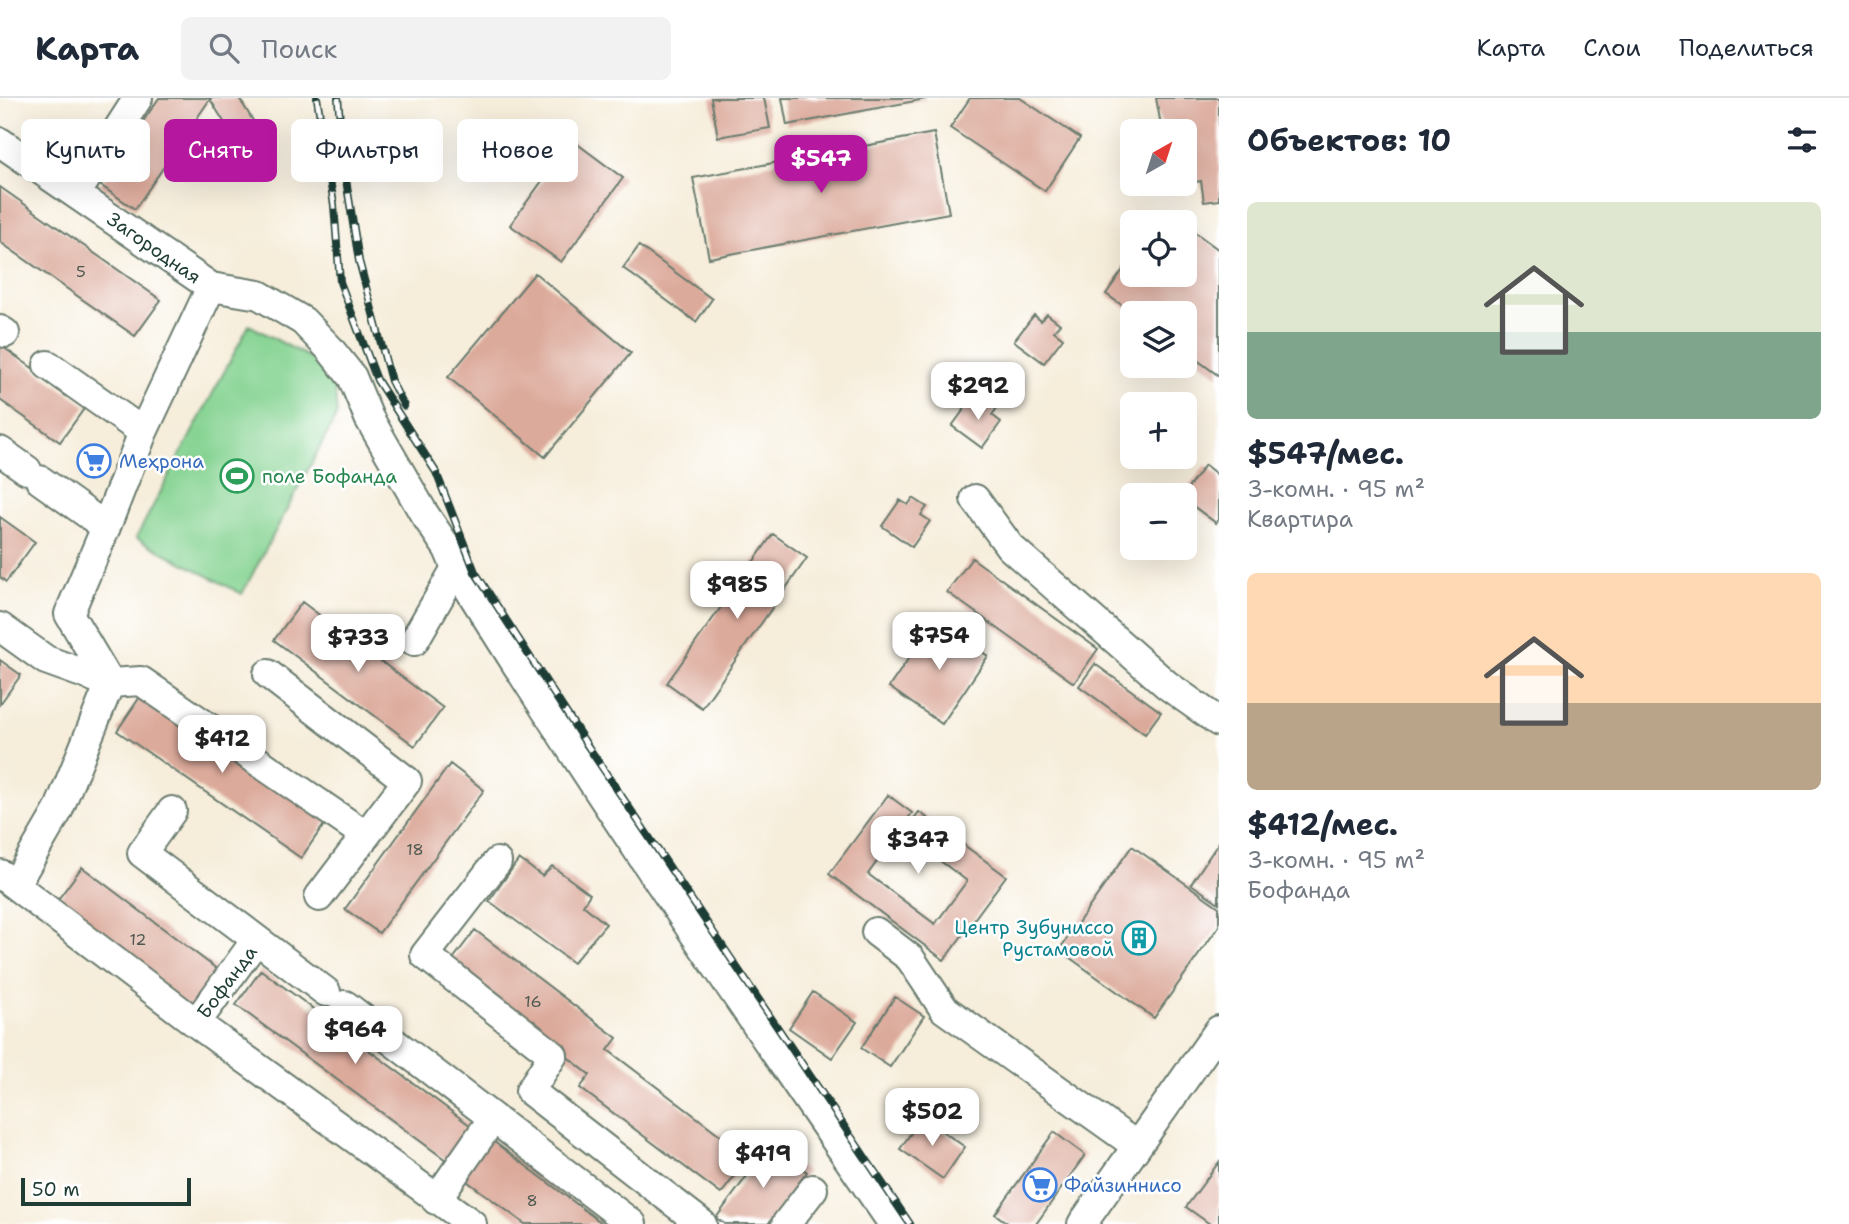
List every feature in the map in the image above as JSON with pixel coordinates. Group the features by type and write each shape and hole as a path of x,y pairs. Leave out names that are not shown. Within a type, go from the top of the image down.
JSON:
{"street":[{"path":"75,194 138,98"},
{"name":"Загородная","path":"0,142 211,287 142,432 69,614 110,682"},
{"path":"211,287 259,295 303,321 352,377 369,418 456,568 519,669 650,869 893,1224"},
{"path":"48,365 142,432"},
{"path":"0,451 106,527"},
{"path":"975,499 1010,547 1167,685 1219,722"},
{"path":"414,641 456,568"},
{"path":"0,628 46,660 110,682 141,681 365,835"},
{"path":"268,674 407,781 319,897"},
{"path":"110,682 58,811 7,879 196,1023 472,1224"},
{"path":"172,811 142,853 256,940"},
{"path":"497,862 425,955 553,1055 530,1091 689,1220"},
{"path":"876,932 910,958 944,1009 1137,1146"},
{"name":"Бофанда","path":"196,1023 256,940 493,1118"},
{"path":"1083,1223 1219,1030"},
{"path":"436,1200 493,1118 632,1224"},
{"path":"786,1224 813,1189"}],"green space":[{"name":"поле Бофанда","path":"249,325 333,370 337,415 242,594 136,538"}],"building":[{"path":"159,98 239,98 252,119 222,119 210,99 196,119 164,119 164,166 135,209 100,185 102,182 150,182 150,119 145,119"},
{"path":"711,98 764,98 770,128 718,137"},
{"path":"782,98 926,98 926,99 787,125"},
{"path":"970,98 1020,98 1080,138 1045,191 950,128"},
{"path":"1156,98 1219,98 1219,200 1204,202 1201,181 1197,182 1197,119 1160,119"},
{"path":"934,133 949,213 709,258 693,178"},
{"path":"578,144 623,178 561,262 510,225 541,182 578,182"},
{"path":"0,187 161,300 135,336 0,242"},
{"path":"1197,234 1219,250 1219,376 1197,360 1197,301 1120,301 1120,304 1106,294 1120,274 1120,287 1197,287"},
{"path":"639,246 712,299 696,322 623,268"},
{"path":"535,273 631,353 545,457 448,377"},
{"path":"1047,314 1060,324 1054,331 1063,338 1044,363 1014,341 1034,315 1041,321"},
{"path":"0,345 86,406 60,442 0,400"},
{"path":"983,399 997,408 992,415 1001,422 982,448 952,426 971,400 978,406"},
{"path":"1205,465 1219,476 1219,519 1216,523 1197,509 1197,483 1192,483"},
{"path":"913,498 927,507 921,515 930,521 912,547 882,526 900,500 908,505"},
{"path":"0,517 35,542 6,582 0,577"},
{"path":"773,534 807,558 702,708 667,683"},
{"path":"972,558 1098,649 1074,683 947,592"},
{"path":"302,602 443,708 415,746 274,640"},
{"path":"935,620 988,656 942,724 889,687"},
{"path":"0,660 21,675 0,704"},
{"path":"1095,664 1161,712 1145,734 1079,686"},
{"path":"144,691 328,819 301,858 117,731"},
{"path":"450,764 484,790 379,933 345,909"},
{"path":"888,795 912,813 868,874 935,924 967,881 903,833 919,812 1006,876 944,960 829,874"},
{"path":"1219,842 1219,903 1191,884"},
{"name":"Центр Зубуниссо Рустамовой","path":"1132,846 1219,907 1219,926 1154,1018 1059,950"},
{"path":"519,859 542,876 552,866 590,894 583,905 606,924 573,963 489,901"},
{"path":"82,867 222,973 194,1011 54,905"},
{"path":"475,930 617,1038 608,1050 749,1157 721,1194 580,1088 590,1075 450,963"},
{"path":"261,970 475,1129 450,1163 236,1005"},
{"path":"813,992 857,1022 832,1058 789,1028"},
{"path":"895,997 924,1016 890,1067 861,1048"},
{"path":"922,1117 965,1147 943,1179 900,1149"},
{"name":"Файзиннисо","path":"1054,1132 1085,1155 1036,1224 1009,1224 995,1214"},
{"path":"489,1138 603,1224 525,1224 460,1176"},
{"path":"770,1145 807,1172 768,1224 725,1224 716,1218"},
{"path":"1219,1162 1219,1224 1210,1224 1186,1207"}],"railway":[{"path":"317,98 334,205 340,282 377,380 436,472 475,572 587,745 910,1224"},
{"path":"338,98 344,167 359,261 391,381 404,406"}],"place":[{"name":"Меҳрона","path":"94,461"},
{"name":"поле Бофанда","path":"237,476"},
{"name":"Центр Зубуниссо Рустамовой","path":"1139,938"},
{"name":"Файзиннисо","path":"1040,1185"}]}
